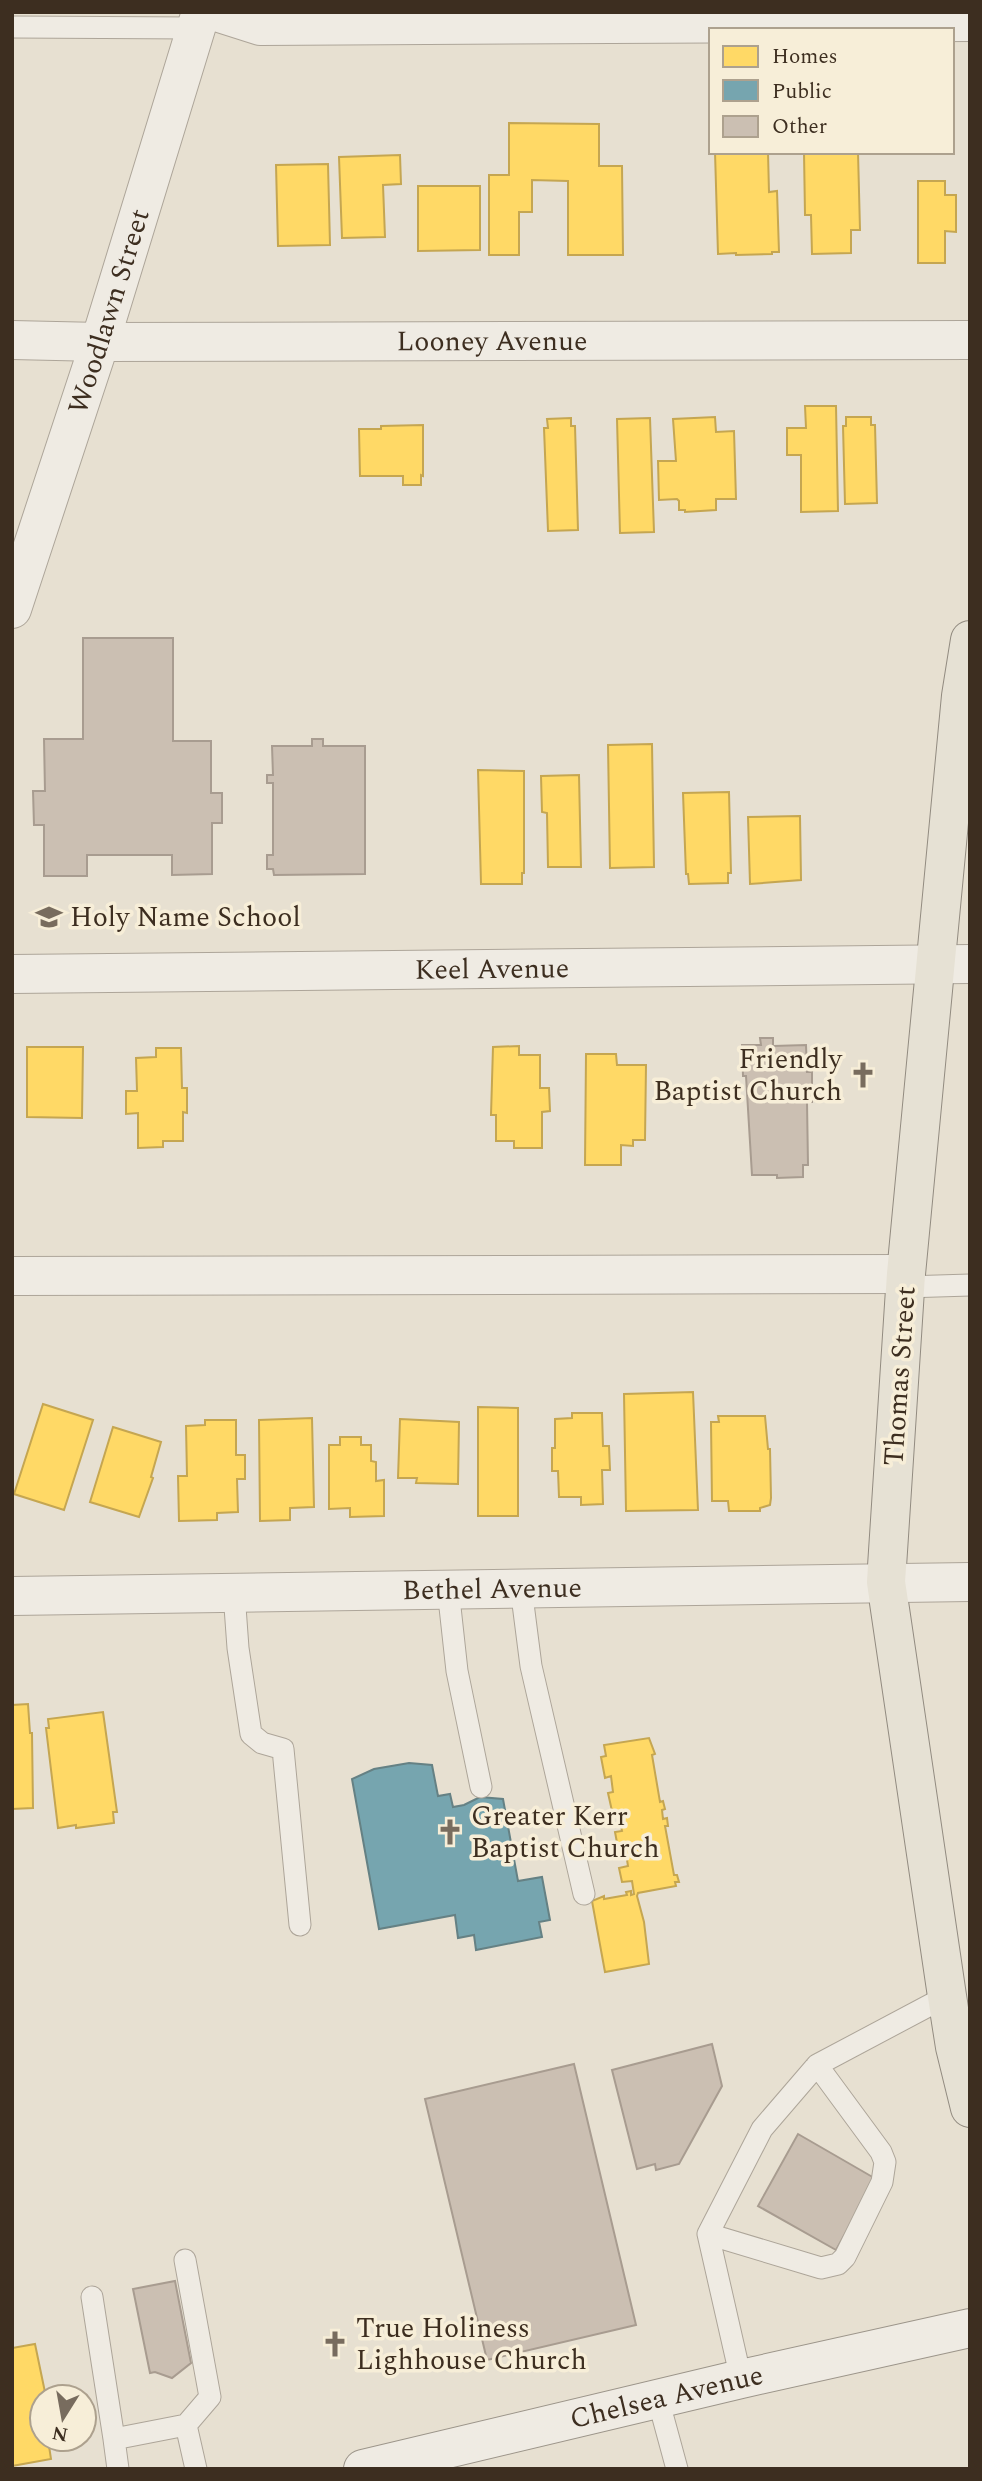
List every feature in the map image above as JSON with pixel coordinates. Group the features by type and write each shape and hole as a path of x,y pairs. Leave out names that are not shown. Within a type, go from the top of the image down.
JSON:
{"main road":[{"name":"Thomas Street","path":"970,640 961,696 952,965 906,1280 886,1583 947,1996 962,2046 970,2108"}],"street":[{"path":"204,18 260,26 970,22"},
{"name":"Woodlawn Street","path":"12,609 204,18"},
{"name":"Looney Avenue","path":"12,340 970,340"},
{"name":"Keel Avenue","path":"12,974 952,965"},
{"path":"12,1276 906,1280"},
{"name":"Bethel Avenue","path":"12,1596 970,1582"},
{"name":"Chelsea Avenue","path":"363,2469 741,2379 970,2328"}],"lane":[{"path":"12,27 204,18"},
{"path":"906,1280 970,1285"},
{"path":"521,1588 531,1666 584,1894"},
{"path":"448,1589 457,1671 481,1787"},
{"path":"234,1593 238,1648 251,1734 262,1743 283,1749 300,1925"},
{"path":"741,2379 708,2234 762,2129 817,2065 947,1996"},
{"path":"708,2234 821,2268 838,2264 845,2257 882,2182 885,2162 881,2152 817,2065"},
{"path":"114,2439 186,2425 210,2397 185,2260"},
{"path":"92,2297 118,2469"},
{"path":"658,2399 677,2469"},
{"path":"186,2425 196,2469"}],"building: Homes":[{"path":"509,123 599,124 599,166 622,166 623,255 568,255 568,181 532,180 532,212 519,212 519,255 489,255 489,175 509,175"},
{"path":"715,154 768,154 769,192 777,191 779,252 718,254"},
{"path":"804,154 858,154 860,230 851,230 851,253 812,254 811,215 805,215"},
{"path":"400,155 401,184 383,185 385,237 342,238 339,157"},
{"path":"328,164 330,245 278,246 276,165"},
{"path":"918,181 945,181 945,195 956,195 956,232 945,231 945,263 918,263"},
{"path":"418,186 480,186 480,250 418,251"},
{"path":"805,406 836,406 838,511 801,512 801,455 787,455 787,428 806,428"},
{"path":"715,417 716,432 734,431 736,499 716,499 716,510 685,512 679,510 677,499 659,500 658,461 676,461 673,419"},
{"path":"846,417 871,417 871,425 875,425 877,503 845,504 843,426 846,426"},
{"path":"571,418 571,426 575,426 578,530 548,531 544,428 548,428 547,419"},
{"path":"650,418 654,532 620,533 617,419"},
{"path":"423,425 421,485 403,485 403,476 360,476 359,429"},
{"path":"652,744 654,867 610,868 608,745"},
{"path":"478,770 524,771 522,884 481,884"},
{"path":"579,775 581,867 548,867 547,813 542,812 541,776"},
{"path":"729,792 731,873 728,873 728,883 689,884 686,874 683,793"},
{"path":"800,816 801,880 750,884 748,817"},
{"path":"519,1046 519,1055 540,1055 540,1088 549,1088 550,1111 542,1112 542,1148 514,1148 514,1141 496,1141 496,1115 491,1115 493,1047"},
{"path":"27,1047 83,1047 82,1118 27,1117"},
{"path":"156,1048 181,1048 182,1088 187,1088 187,1113 183,1112 183,1141 163,1141 163,1147 138,1148 138,1113 126,1114 126,1091 137,1091 136,1058 156,1057"},
{"path":"586,1054 616,1054 617,1065 646,1065 645,1140 633,1140 633,1146 621,1145 621,1165 585,1165"},
{"path":"693,1392 698,1510 626,1511 624,1394"},
{"path":"43,1404 93,1420 64,1510 14,1494"},
{"path":"478,1407 518,1408 518,1516 478,1516"},
{"path":"572,1413 602,1413 603,1446 609,1446 610,1470 602,1470 603,1504 581,1505 581,1497 559,1497 558,1471 552,1471 555,1419 572,1418"},
{"path":"718,1416 765,1416 770,1449 771,1498 770,1505 760,1508 760,1511 729,1511 728,1501 712,1501 711,1422 719,1422"},
{"path":"312,1418 314,1507 290,1508 290,1520 260,1521 259,1420"},
{"path":"400,1419 459,1422 458,1484 416,1483 417,1478 398,1478"},
{"path":"205,1420 236,1420 236,1455 245,1455 245,1479 237,1479 238,1512 217,1513 217,1520 179,1521 178,1476 187,1476 186,1426 205,1425"},
{"path":"113,1427 161,1442 151,1477 153,1478 139,1517 90,1502"},
{"path":"340,1437 361,1437 361,1445 371,1445 371,1461 376,1462 376,1481 384,1480 384,1516 350,1517 350,1508 329,1509 329,1445 340,1445"},
{"path":"28,1704 32,1733 33,1808 12,1809 12,1705"},
{"path":"103,1712 117,1812 113,1812 114,1823 58,1828 46,1728 49,1728 48,1719"},
{"path":"649,1738 655,1754 652,1755 660,1802 663,1801 665,1809 662,1810 663,1819 667,1818 668,1826 665,1826 674,1875 677,1875 679,1882 675,1882 676,1886 638,1893 649,1964 605,1972 592,1901 604,1896 604,1899 627,1895 626,1892 631,1891 631,1895 634,1894 632,1881 622,1882 619,1868 628,1866 625,1847 618,1848 615,1832 622,1831 618,1811 612,1811 608,1793 613,1792 611,1776 605,1778 601,1757 606,1756 604,1745"},
{"path":"35,2344 43,2383 28,2383 28,2453 50,2453 51,2459 12,2466 12,2348"}],"building: Public":[{"path":"409,1763 432,1765 438,1796 450,1794 453,1807 480,1797 503,1799 518,1881 542,1877 550,1920 539,1922 542,1937 476,1950 474,1935 458,1938 455,1915 379,1929 352,1779 374,1769"}],"building: Other":[{"path":"83,638 173,638 173,741 211,741 211,793 222,793 222,823 212,823 212,874 172,875 172,855 87,855 87,876 44,876 44,825 34,825 33,791 45,791 44,739 83,739"},
{"path":"312,739 323,739 323,746 365,746 365,874 274,875 273,869 267,869 267,855 273,855 273,783 267,783 267,775 273,775 272,746 312,746"},
{"path":"760,1038 773,1038 773,1046 806,1045 807,1072 812,1072 812,1102 807,1102 808,1165 803,1165 803,1177 752,1175 742,1045 761,1045"},
{"path":"712,2044 722,2086 679,2164 656,2170 655,2164 637,2169 612,2070"},
{"path":"574,2064 636,2325 487,2360 425,2099"},
{"path":"798,2134 876,2179 836,2250 758,2206"},
{"path":"175,2281 191,2363 172,2378 150,2373 133,2289"}],"place":[{"name":"Holy Name School","path":"49,917"},
{"name":"Friendly Baptist Church","path":"863,1075"},
{"name":"Greater Kerr Baptist Church","path":"450,1832"},
{"name":"True Holiness Lighhouse Church","path":"335,2344"}]}
